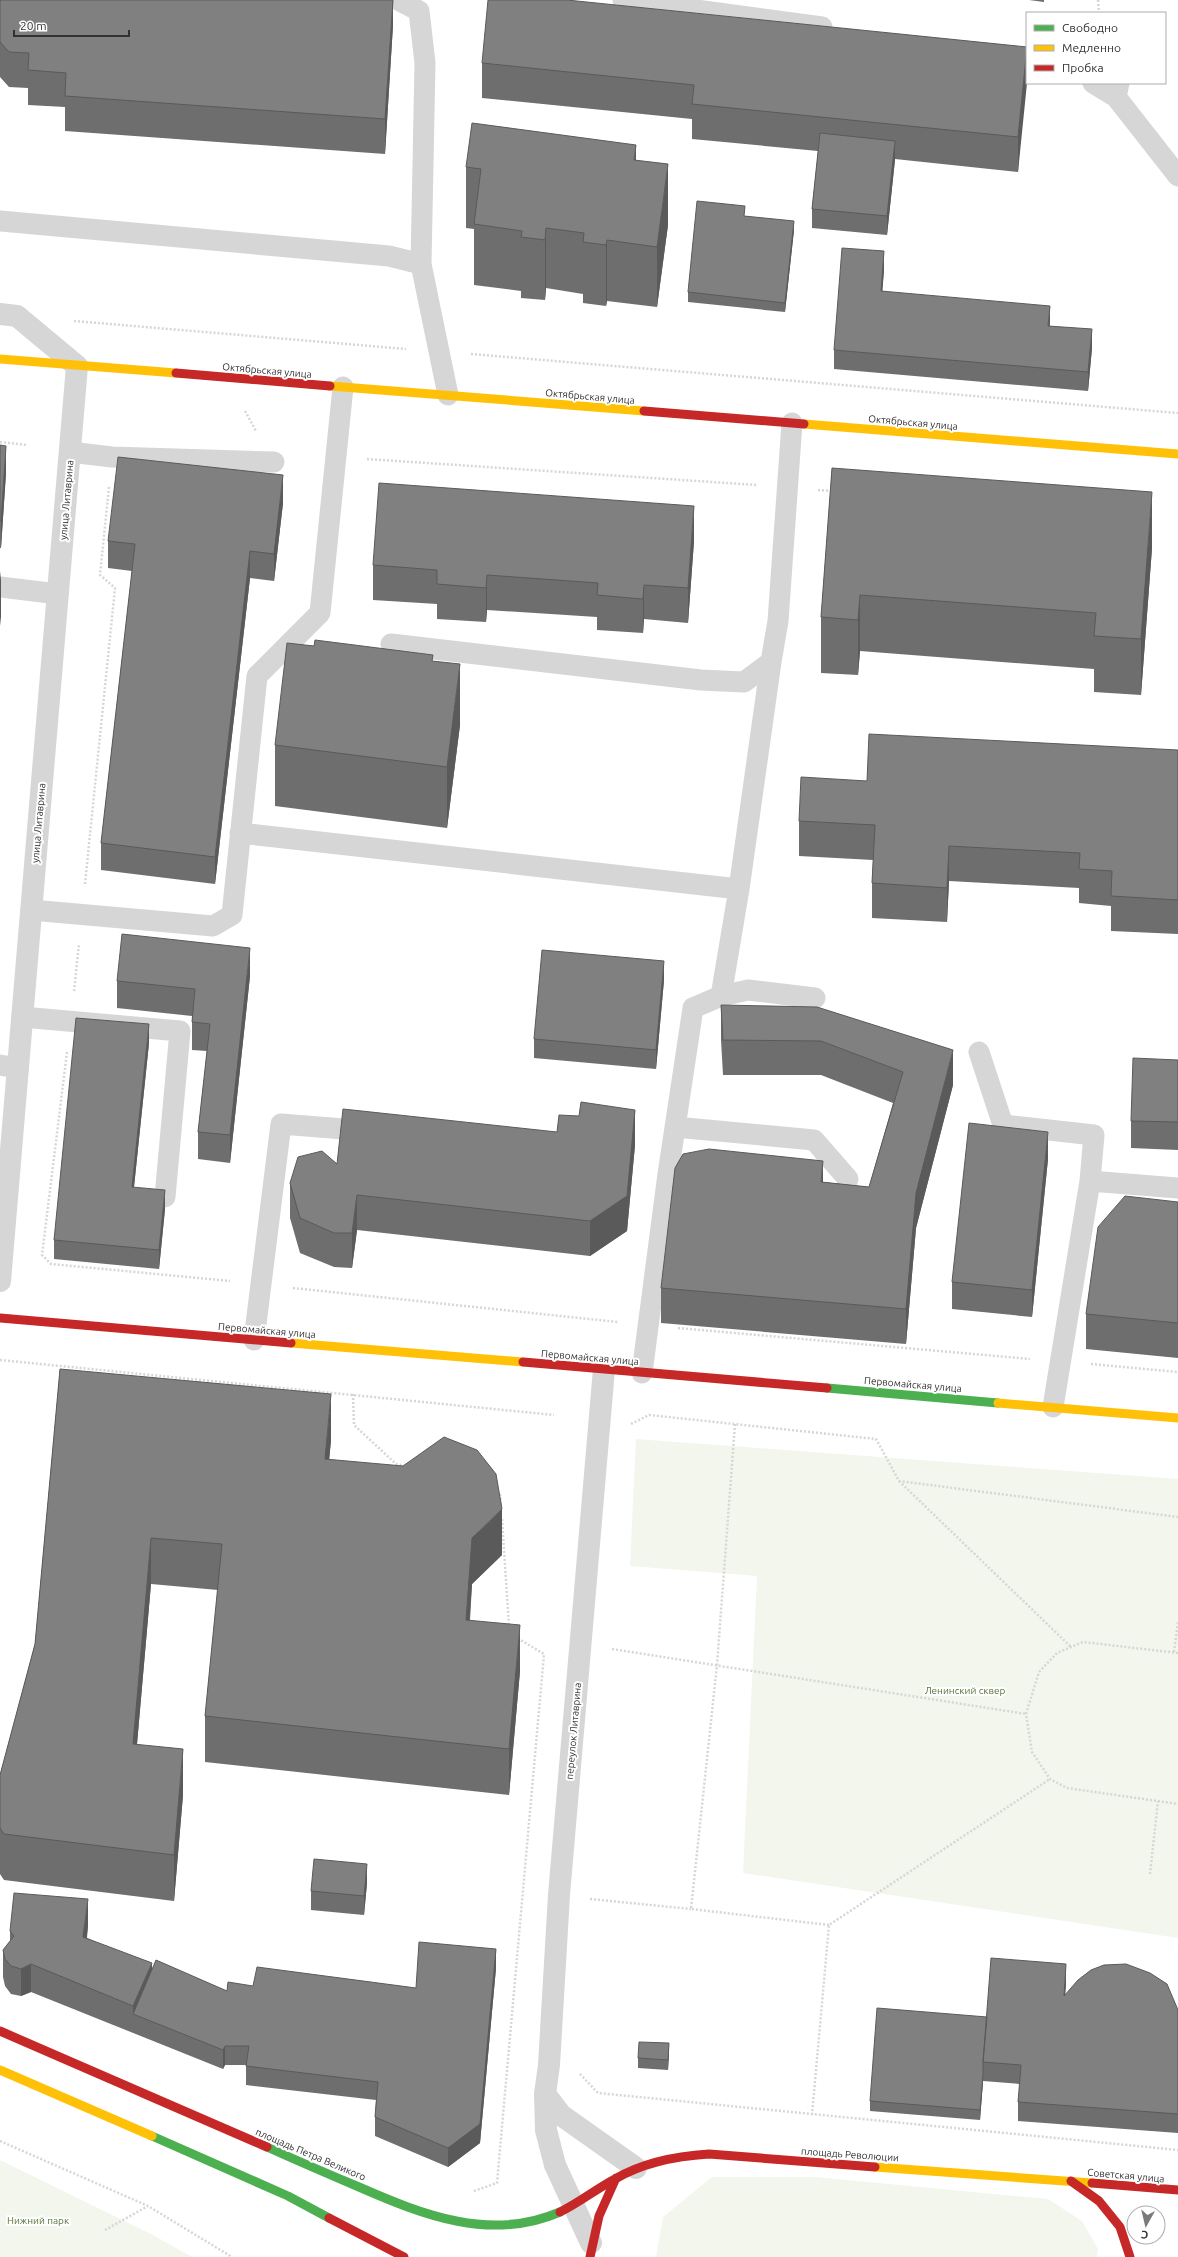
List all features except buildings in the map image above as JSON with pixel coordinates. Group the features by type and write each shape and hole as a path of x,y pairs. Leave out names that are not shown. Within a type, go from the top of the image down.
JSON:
{"main road":[{"name":"Октябрьская улица","path":"0,359 1178,454"},
{"name":"Первомайская улица","path":"0,1318 1178,1418"},
{"name":"площадь Петра Великого","path":"0,2031 411,2210 436,2219 478,2226 501,2226 526,2223 553,2215 573,2205 626,2172"},
{"path":"0,2070 288,2196 404,2257"},
{"name":"площадь Революции","path":"626,2172 664,2158 709,2154 1071,2181"},
{"path":"591,2250 604,2201 626,2172"},
{"path":"1071,2181 1099,2201 1120,2227 1130,2257"},
{"name":"Советская улица","path":"1071,2181 1178,2190"}],"street":[{"path":"0,314 17,316 77,366"},
{"name":"улица Литаврина","path":"0,1281 9,1067 22,1017 77,366"},
{"name":"переулок Литаврина","path":"591,2250 553,2158 546,2130 545,2094 549,2065 559,1895 604,1369"},
{"path":"545,2094 561,2115 626,2172"}],"lane":[{"path":"398,0 419,12 425,63 421,264 448,395"},
{"path":"623,0 845,30"},
{"path":"1096,84 1117,90 1178,176"},
{"path":"0,221 390,256 421,264"},
{"path":"31,910 213,926 232,915 257,676 320,613 343,387"},
{"path":"721,996 739,889 778,621 792,423"},
{"path":"70,452 112,457 274,462"},
{"path":"0,588 58,594"},
{"path":"391,644 701,680 744,682 771,662"},
{"path":"240,833 739,889"},
{"path":"642,1372 675,1127 693,1008 721,996 748,990 815,998"},
{"path":"22,1017 180,1031 165,1197"},
{"path":"979,1052 1003,1125 1094,1135 1090,1181 1053,1407"},
{"path":"254,1340 281,1124 391,1133"},
{"path":"675,1127 814,1140 848,1178"},
{"path":"1090,1181 1178,1188"}],"path":[{"path":"1098,0 1099,12"},
{"path":"73,321 1178,413"},
{"path":"0,442 27,445"},
{"path":"336,458 835,491"},
{"path":"0,1360 554,1415"},
{"path":"353,1394 354,1425 396,1464 411,1468"},
{"path":"631,1431 631,1423 649,1415 876,1439 899,1481 1071,1647"},
{"path":"690,1909 717,1665 735,1424"},
{"path":"899,1481 1178,1517"},
{"path":"493,1490 500,1492 501,1508"},
{"path":"502,1516 509,1634"},
{"path":"1178,1622 1176,1653 1083,1642 1057,1653 1039,1672 1026,1714 1032,1752 1050,1779 1067,1788 1178,1804"},
{"path":"472,2192 497,2183 544,1654 515,1637"},
{"path":"611,1657 612,1642"},
{"path":"611,1649 1026,1714"},
{"path":"589,1899 690,1909 829,1926 1050,1779"},
{"path":"1150,1874 1158,1801"},
{"path":"588,1906 590,1891"},
{"path":"812,2115 829,1926"},
{"path":"579,2073 598,2093 1178,2150"},
{"path":"0,2141 148,2206 232,2257"},
{"path":"105,2230 148,2206"}],"green space":[{"name":"Ленинский сквер","path":"636,1439 1178,1479 1178,1938 743,1873 757,1576 630,1566"},
{"name":"Нижний парк","path":"0,2160 153,2235 192,2257 0,2257"},
{"path":"712,2177 815,2177 1048,2199 1082,2221 1098,2249 1097,2257 656,2257 663,2217"}],"traffic: fast":[{"path":"827,1388 998,1403"},
{"path":"152,2136 288,2196 329,2218"},
{"path":"267,2147 408,2207 458,2221 483,2225 508,2225 534,2221 560,2212"}],"traffic: slow":[{"path":"0,359 176,373"},
{"path":"330,386 644,411"},
{"path":"804,424 1178,454"},
{"path":"291,1343 523,1362"},
{"path":"998,1403 1178,1418"},
{"path":"0,2070 152,2136"},
{"path":"875,2167 1092,2183"}],"traffic: jam":[{"path":"176,373 330,386"},
{"path":"644,411 804,424"},
{"path":"0,1318 291,1343"},
{"path":"523,1362 827,1388"},
{"path":"0,2031 267,2147"},
{"path":"560,2212 608,2183 637,2168 684,2156 709,2154 875,2167"},
{"path":"590,2257 599,2216 616,2178"},
{"path":"1071,2181 1099,2201 1120,2227 1130,2257"},
{"path":"1092,2183 1178,2190"},
{"path":"329,2218 404,2257"}]}
